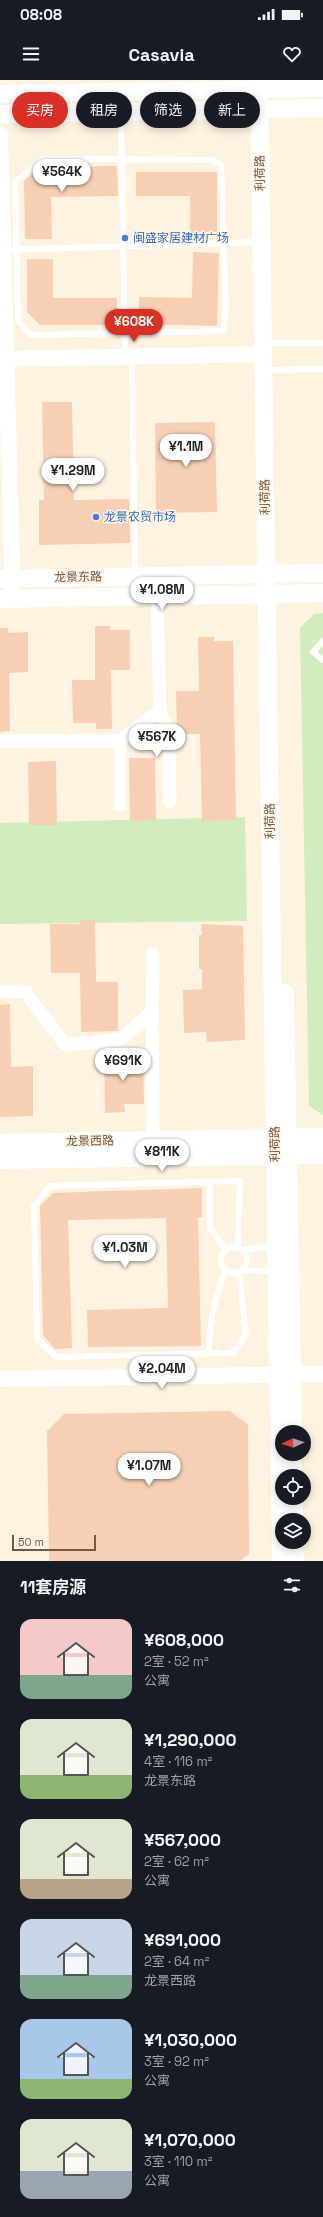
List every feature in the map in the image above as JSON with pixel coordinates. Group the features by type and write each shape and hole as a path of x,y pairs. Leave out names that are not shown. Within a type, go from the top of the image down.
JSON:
{"main road":[{"path":"0,94 264,85 323,88"},
{"name":"利荷路","path":"264,85 272,574"},
{"path":"132,112 323,108"},
{"name":"利荷路","path":"265,110 262,242 269,349 274,370 272,594 285,1375 281,1561"},
{"path":"0,114 76,113"},
{"name":"龙景东路","path":"6,579 323,573"},
{"name":"龙景东路","path":"6,599 323,593"},
{"name":"龙景西路","path":"0,1143 323,1137"},
{"name":"龙景西路","path":"0,1160 323,1155"},
{"name":"利荷路","path":"281,1156 276,1271 285,1375 292,1425"},
{"path":"294,1549 295,1561"}],"street":[{"path":"0,134 10,250 6,359 6,599"},
{"path":"6,359 129,357 269,349"},
{"path":"157,596 160,710 169,733 170,802"},
{"path":"0,741 120,741 160,710"},
{"path":"120,741 120,805"},
{"path":"153,954 153,1140"},
{"path":"0,991 25,992 66,1044 122,1039 152,1011"},
{"path":"0,1378 323,1374"}],"lane":[{"path":"121,128 125,333 129,357 135,576"},
{"path":"42,159 212,160 221,164 224,243 226,309 223,331 31,335 18,321 10,250 15,182 42,159"},
{"path":"10,250 262,242"},
{"path":"269,349 323,343"},
{"path":"274,370 323,369"},
{"path":"323,641 313,652 323,660"},
{"path":"240,1181 240,1249 246,1253 247,1263 240,1272 246,1335 233,1352 56,1357 37,1339 34,1206 50,1186 240,1181"},
{"path":"210,1182 210,1230 226,1250"},
{"path":"226,1250 276,1246"},
{"path":"208,1353 213,1308 225,1270 221,1261 226,1250"},
{"path":"225,1270 229,1272 276,1271"}],"green space":[{"path":"323,613 323,1115 309,1106 300,628 314,614"},
{"path":"245,817 247,921 0,924 0,823"}],"building":[{"path":"117,166 118,196 51,197 52,239 25,239 24,181 40,167"},
{"path":"136,172 217,172 217,232 190,232 190,196 136,196"},
{"path":"193,252 219,253 217,326 139,324 139,297 192,298"},
{"path":"27,259 53,259 53,298 117,298 117,325 40,325 27,312"},
{"path":"42,402 72,402 74,500 129,499 130,543 39,545 39,500 44,500"},
{"path":"215,422 217,512 156,513 155,423"},
{"path":"95,626 110,626 110,630 130,630 130,670 111,670 112,729 96,729 96,723 73,723 72,680 95,680"},
{"path":"0,628 8,628 8,633 28,632 28,672 9,673 10,731 0,732"},
{"path":"198,637 214,637 214,641 233,641 236,820 202,821 200,734 177,734 176,691 199,691"},
{"path":"129,758 155,758 156,820 130,821"},
{"path":"56,761 57,825 29,825 28,762"},
{"path":"80,920 95,920 96,982 118,982 118,1031 81,1032 80,973 51,973 50,924 80,924"},
{"path":"201,924 243,926 245,1040 207,1042 206,1032 184,1033 183,990 202,989 202,969 199,969 199,935 202,935"},
{"path":"10,1004 11,1067 33,1066 33,1116 0,1117 0,1005"},
{"path":"104,1053 124,1053 124,1059 143,1059 144,1104 124,1104 125,1112 105,1113"},
{"path":"202,1188 202,1217 198,1217 201,1346 88,1347 87,1310 168,1308 166,1218 68,1220 72,1348 55,1349 43,1335 40,1206 53,1193"},
{"path":"230,1411 248,1425 249,1554 240,1561 49,1561 47,1431 64,1414"}],"place":[{"name":"闽盛家居建材广场","path":"125,238"},
{"name":"龙景农贸市场","path":"96,517"}]}
